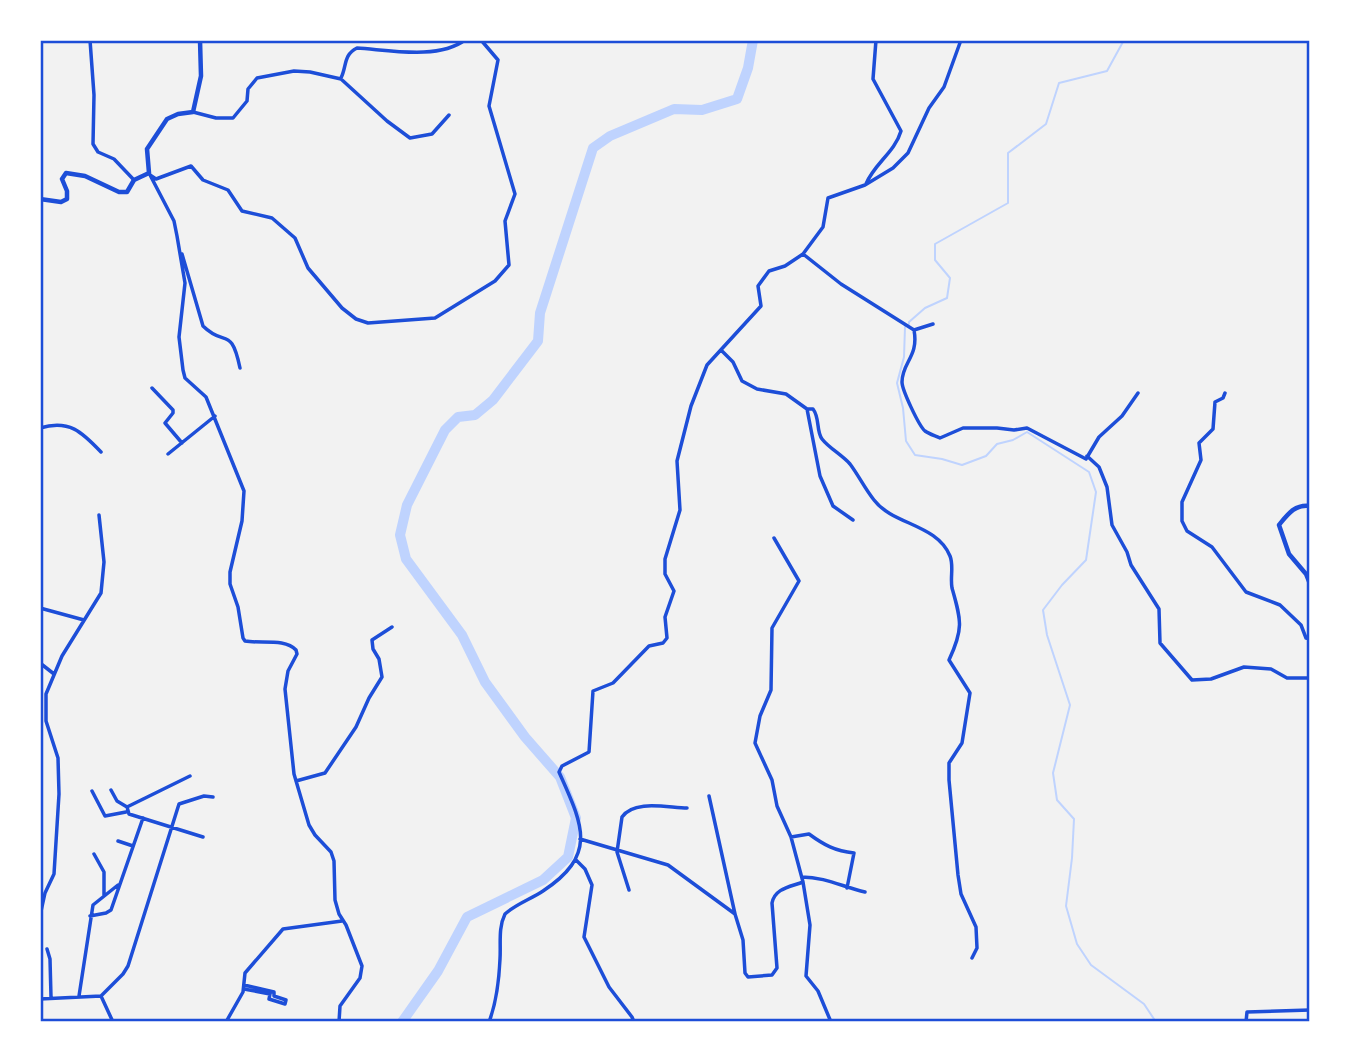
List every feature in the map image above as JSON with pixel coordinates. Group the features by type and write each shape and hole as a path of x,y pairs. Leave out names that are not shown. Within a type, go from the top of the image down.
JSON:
{"street":[{"path":"90,40 94,94 93,144 98,152 114,159 134,180"},
{"path":"193,112 201,76 200,40"},
{"path":"341,79 346,58 350,51 357,48 413,53 451,48 465,40"},
{"path":"149,173 156,179 191,166 203,180 228,190 242,211 272,218 295,238 307,268 342,308 356,319 368,323 435,318 495,281 509,265 505,221 514,194 489,106 498,60 481,40"},
{"path":"865,185 870,173 897,143 901,131 873,79 876,40"},
{"path":"489,1022 499,989 501,928 505,914 552,885 570,869 576,859 580,820 559,772 562,766 589,752 593,691 613,683 649,646 663,643 667,638 665,617 674,591 666,574 665,559 680,510 677,461 691,406 707,365 761,306 758,286 769,271 785,266 803,254 823,227 828,198 865,185 893,168 908,153 929,108 944,88 961,40"},
{"path":"339,1022 340,1006 360,978 362,966 335,900 334,861 331,852 309,825 292,768 292,743 284,701 285,680 297,654 296,650 286,643 257,643 245,641 243,638 239,607 230,584 230,572 242,521 244,491 215,416 202,391 186,378 183,370 179,337 185,282 174,221 149,173 147,149 167,120 178,114 193,112 216,118 233,118 247,101 247,89 251,82 271,74 310,72 341,79 410,138 432,134 449,115"},
{"path":"40,199 67,199 62,179 66,173 85,176 119,192 127,192 134,180 149,173"},
{"path":"179,249 185,260 203,326 234,344 240,368"},
{"path":"803,254 841,284 914,330 933,324"},
{"path":"914,330 914,353 902,383 918,421 925,431 940,438 963,428 1027,428 1086,459 1099,438 1122,415 1138,393"},
{"path":"721,350 733,362 742,381 757,389 786,394 807,409 813,409 817,414 821,438 848,462 861,478 874,502 896,518 939,541 952,561 951,584 960,612 961,630 950,660 970,694 962,743 950,763 949,780 961,894 976,927 977,948 972,958"},
{"path":"152,388 173,410 165,423 182,443"},
{"path":"1225,393 1223,398 1215,402 1213,429 1199,443 1201,460 1182,502 1182,521 1187,531 1212,547 1246,592 1280,605 1301,625 1306,638 1310,639"},
{"path":"807,409 820,477 833,506 853,520"},
{"path":"168,454 215,416"},
{"path":"40,428 65,425 88,438 101,452"},
{"path":"1087,456 1099,467 1107,487 1112,525 1128,552 1131,565 1159,609 1160,643 1192,680 1211,679 1244,667 1271,669 1287,678 1310,678"},
{"path":"1310,506 1301,505 1292,510 1279,525 1289,554 1306,574 1310,584"},
{"path":"40,916 55,863 59,794 58,758 48,730 46,694 62,656 99,598 102,588 104,550 99,515"},
{"path":"774,538 799,581 772,628 771,690 760,716 755,743 772,780 777,806 791,837 803,879 810,925 806,976 818,991 831,1022"},
{"path":"40,608 84,620"},
{"path":"296,781 325,773 356,727 382,677 372,640 392,627"},
{"path":"40,663 54,674"},
{"path":"92,791 105,816 127,810 190,776"},
{"path":"111,790 117,801 127,810 143,818 204,837"},
{"path":"40,999 101,996 128,966 178,804 204,796 213,797"},
{"path":"709,796 743,940 746,976 752,978 772,975 778,968 772,903 777,891 803,879 824,878 846,888 865,892"},
{"path":"629,891 617,852 625,812 636,807 687,808"},
{"path":"90,916 111,910 143,818"},
{"path":"791,837 809,834 820,843 854,853 846,888"},
{"path":"580,839 668,865 735,914"},
{"path":"118,841 133,846"},
{"path":"94,854 104,872 104,895"},
{"path":"576,859 590,876 592,885 584,937 609,987 634,1022"},
{"path":"79,996 93,905 118,885"},
{"path":"226,1022 244,987 245,974 249,967 267,950 278,933 283,929 342,921"},
{"path":"47,949 50,959 51,997"},
{"path":"244,987 274,992 274,996 286,1000 285,1004 269,999 270,994 244,987"},
{"path":"101,996 113,1022"},
{"path":"1246,1022 1247,1012 1310,1010"}],"waterway":[{"path":"402,1022 438,971 467,917 543,880 568,857 576,818 560,777 525,737 485,682 462,635 406,559 400,535 407,505 445,430 458,417 475,415 493,400 538,341 540,313 593,148 610,136 674,109 702,110 737,99 748,68 753,40"},
{"path":"909,324 925,308 947,298 950,278 935,260 935,244 1008,203 1008,153 1046,124 1059,83 1107,71 1124,40"},
{"path":"905,327 904,357 897,383 906,441 915,455 962,465 986,456 997,444 1013,440 1027,432 1089,472 1096,492 1086,560 1043,610 1047,635 1070,705 1053,773 1057,800 1074,819 1066,906 1077,944 1091,965 1144,1004 1156,1022"}]}
